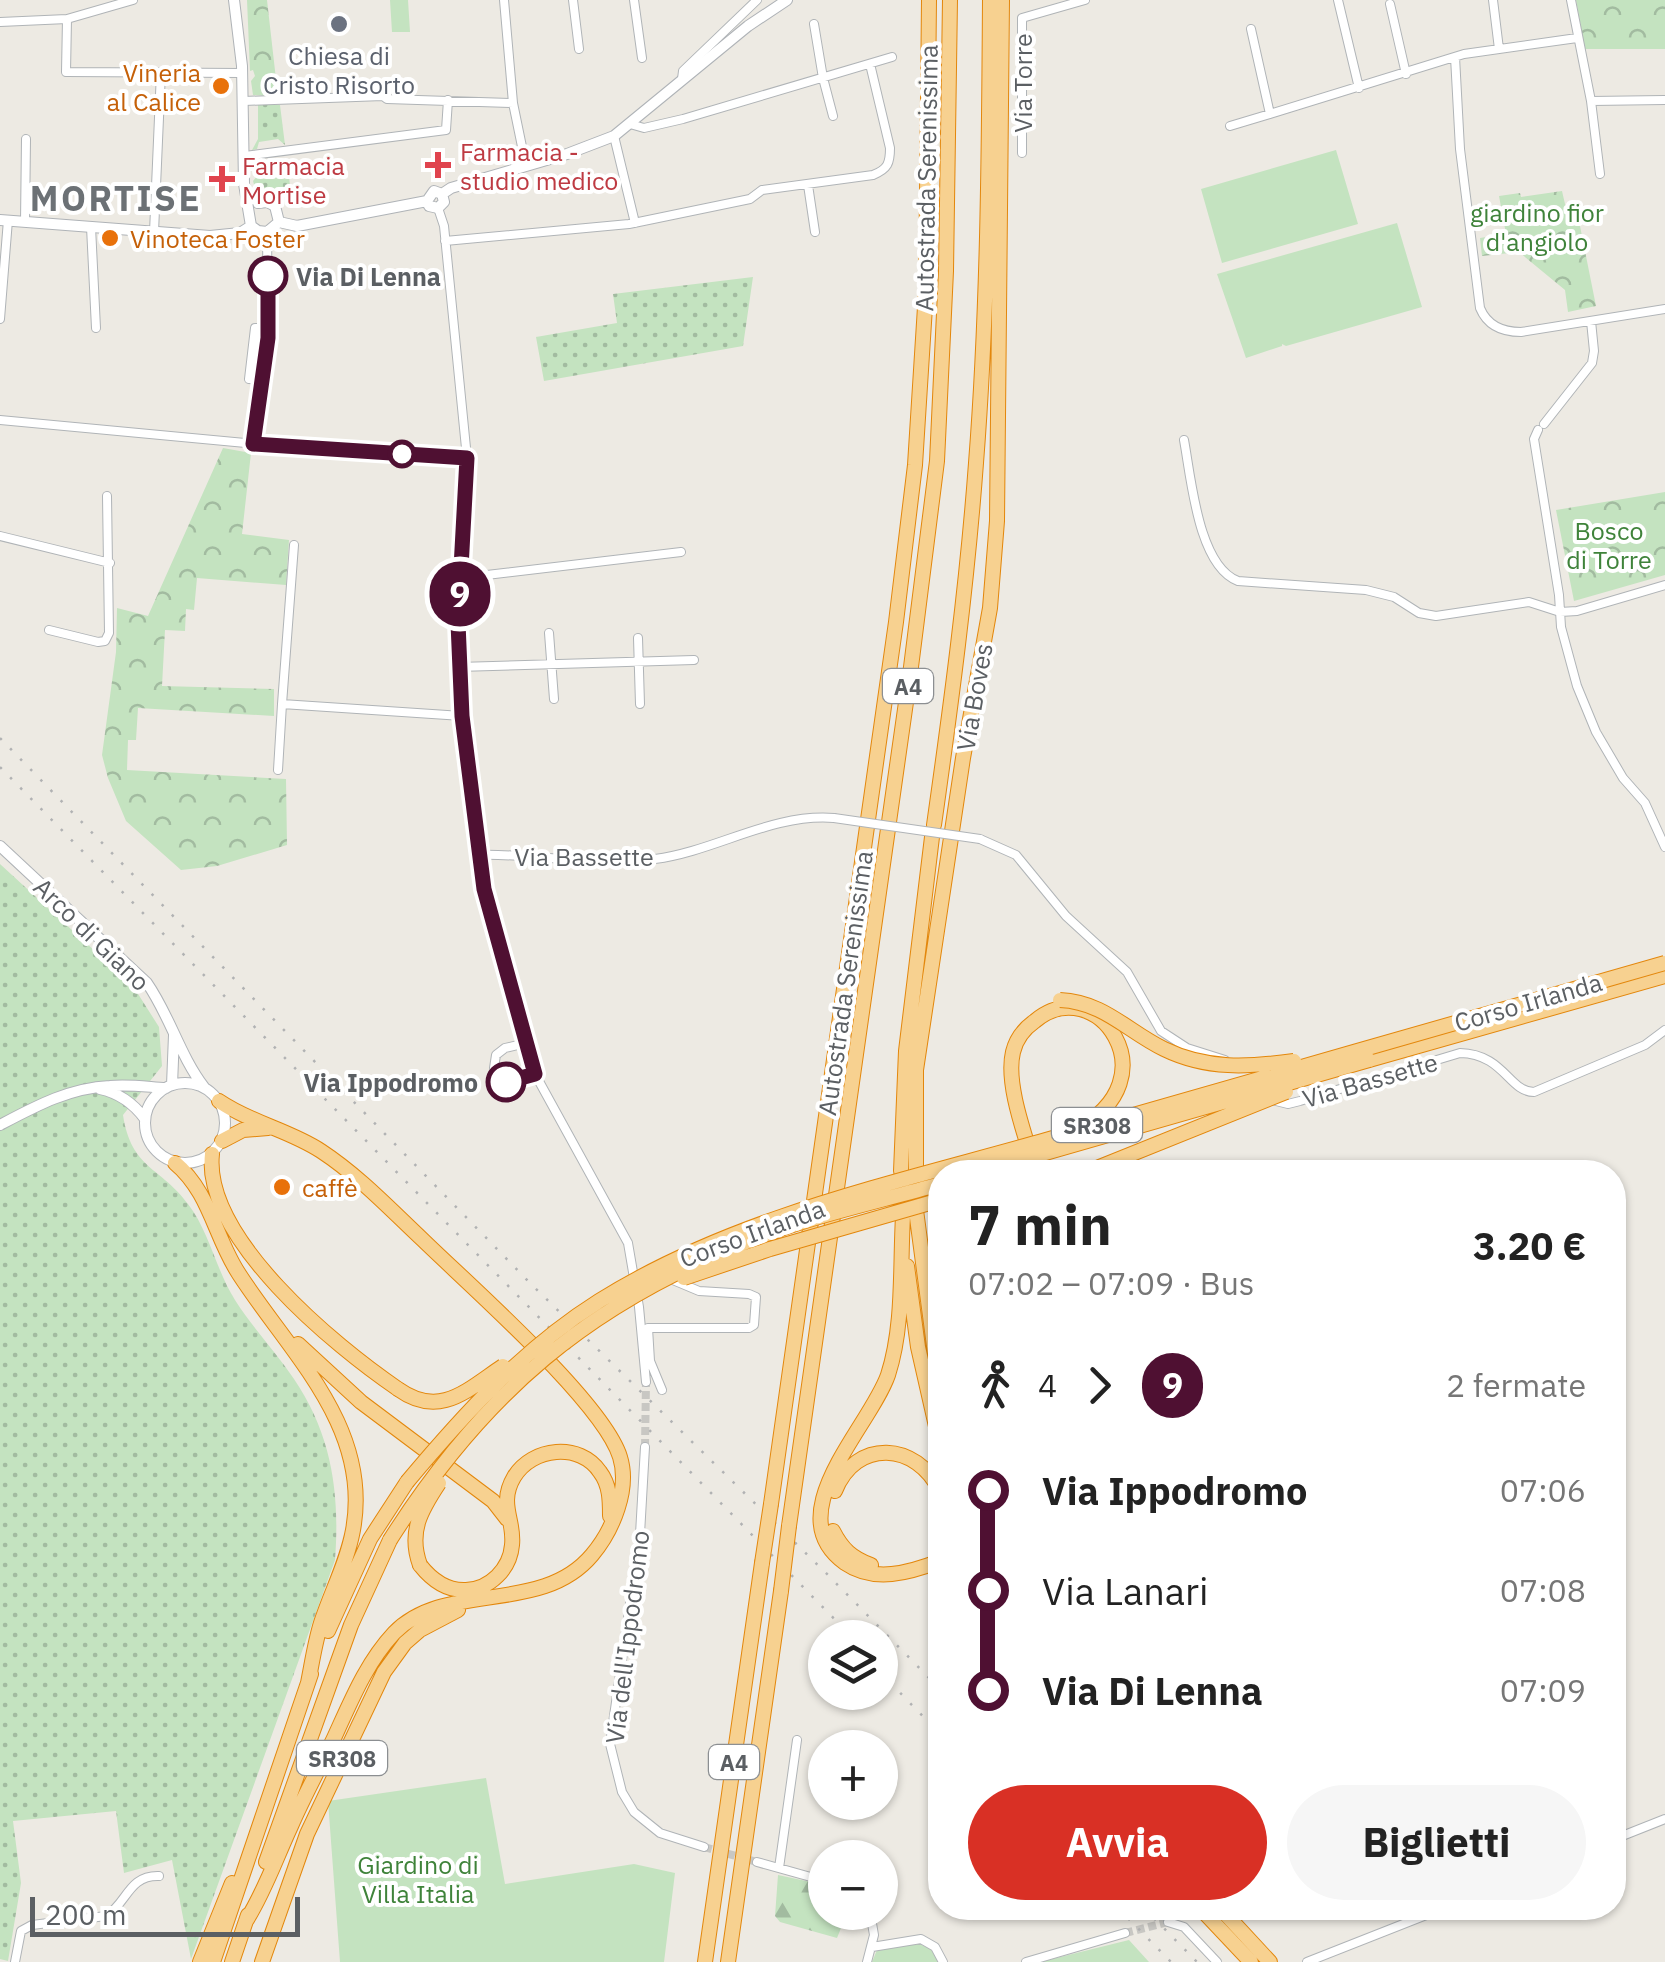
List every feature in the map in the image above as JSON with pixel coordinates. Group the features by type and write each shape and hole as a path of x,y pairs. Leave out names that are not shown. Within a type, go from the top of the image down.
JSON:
{"highway":[{"name":"Autostrada Serenissima","path":"706,1962 894,641 915,465 926,291 928,0"},
{"name":"Autostrada Serenissima","path":"728,1962 937,461 947,256 950,0"},
{"name":"Via Boves","path":"901,1171 906,1052 962,616 976,462 986,277 990,0"},
{"name":"Via Boves","path":"928,1304 915,1155 916,1070 990,608 997,521 1002,0"},
{"name":"Corso Irlanda","path":"981,1160 1665,963"},
{"name":"Corso Irlanda","path":"1021,1160 1665,976"},
{"path":"1062,1004 1078,1008 1108,1026 1124,1058 1118,1093 1088,1123 1062,1136"},
{"path":"1029,1160 1009,1095 1006,1050 1024,1019 1041,1006 1093,1005 1165,1050 1213,1065 1242,1068 1340,1055"},
{"path":"1112,1160 1370,1060"},
{"path":"220,1101 322,1152 364,1184 439,1253 557,1373 606,1429 620,1457 623,1485 610,1524 592,1555 573,1573 552,1586 430,1610 409,1620 374,1657 292,1824 262,1896 246,1921"},
{"path":"222,1142 244,1130 271,1128"},
{"path":"212,1154 216,1195 248,1251 278,1287 333,1340 408,1397 429,1403 451,1400 550,1335"},
{"path":"176,1163 199,1190 226,1253 336,1415 350,1453 356,1480 354,1527 320,1625 308,1683"},
{"name":"Corso Irlanda","path":"213,1962 308,1683 370,1539 407,1482 494,1384 550,1335 645,1274 744,1230 928,1176"},
{"name":"Corso Irlanda","path":"232,1962 351,1625 390,1540 436,1472 490,1410 557,1346 627,1298 754,1238 928,1187"},
{"path":"627,1298 928,1204"},
{"path":"928,1388 916,1331 903,1216 895,1346 888,1375 870,1415 837,1462 822,1498 820,1517 833,1553 865,1573 902,1573 928,1562"},
{"path":"920,1246 928,1286"},
{"path":"270,1317 361,1402 493,1501 507,1520"},
{"path":"490,1410 423,1507 413,1540 420,1565 428,1576 467,1590 491,1582 509,1560 509,1487 521,1468 549,1452 568,1451 601,1472 609,1489 610,1524"},
{"path":"928,1473 910,1458 893,1452 876,1453 856,1461 841,1477 829,1516 840,1546 866,1564 883,1568 928,1560"},
{"name":"SR308","path":"262,1962 308,1834 384,1672 420,1630 480,1601"},
{"name":"SR308","path":"200,1962 223,1901 255,1838"},
{"path":"1211,1920 1251,1962"},
{"path":"1231,1920 1270,1962"}],"street":[{"path":"0,22 68,19 133,0"},
{"path":"234,0 244,102 245,190 250,220 267,232"},
{"path":"504,0 513,103 526,166"},
{"path":"573,0 579,49"},
{"path":"634,0 642,58"},
{"path":"682,79 682,70 757,0"},
{"path":"438,208 429,206 430,193 442,194 610,138 786,0"},
{"name":"Via Torre","path":"1022,153 1022,18 1085,0"},
{"path":"1338,0 1358,88"},
{"path":"1494,0 1499,50"},
{"path":"1571,0 1591,101 1600,174"},
{"path":"1390,4 1406,74"},
{"path":"68,19 66,72 242,73"},
{"path":"814,24 822,78 833,116"},
{"path":"1251,29 1270,114"},
{"path":"1230,126 1455,58 1578,38"},
{"path":"630,124 644,128 664,124 892,56"},
{"path":"1455,58 1460,148 1484,315 1491,324 1510,332 1665,310"},
{"path":"445,241 635,223 750,199 762,190 884,170 890,162 890,148 870,64"},
{"path":"154,232 161,72"},
{"path":"244,102 383,96 513,103"},
{"path":"244,156 446,130 448,100"},
{"path":"1591,101 1665,102"},
{"path":"610,138 635,223"},
{"path":"25,222 26,139"},
{"path":"808,185 815,232"},
{"path":"245,190 258,203 275,206 279,222"},
{"path":"438,208 444,202 442,194"},
{"path":"279,222 297,226 427,201"},
{"path":"0,318 4,220 232,235 248,230 258,203"},
{"path":"438,208 445,241 467,458 458,666 478,855 491,923 535,1074 619,1220 628,1243 646,1382"},
{"path":"267,232 279,222"},
{"path":"91,227 96,328"},
{"path":"253,444 268,328 267,232"},
{"path":"1591,321 1592,363 1534,439 1561,627 1585,710 1623,778 1645,803 1665,847"},
{"path":"0,420 253,444 467,458"},
{"path":"1184,440 1200,522 1216,562 1231,578 1366,590 1394,597 1419,613 1436,616 1529,602 1560,612 1577,610 1665,584"},
{"path":"49,630 105,641 109,633 107,496"},
{"path":"0,536 110,563"},
{"path":"278,770 294,545"},
{"path":"461,578 681,552"},
{"path":"549,633 554,699"},
{"path":"638,638 640,704"},
{"path":"458,666 694,660"},
{"path":"282,704 462,716"},
{"name":"Via Bassette","path":"478,855 629,862 660,859 811,816 980,839 1016,856 1066,916 1127,972 1161,1031 1187,1048 1238,1064 1267,1098 1278,1103 1300,1101 1460,1053 1488,1058 1521,1089 1534,1092 1645,1045 1665,1030"},
{"name":"Arco di Giano","path":"0,846 147,984 164,1007 192,1071 204,1087"},
{"name":"Arco di Giano","path":"169,1086 175,1075 173,1029"},
{"path":"526,1044 496,1054 494,1068 506,1082 535,1074"},
{"path":"0,1125 64,1094 113,1085 188,1083 204,1087 220,1101 226,1128 222,1142 212,1154 188,1164 176,1163 152,1147 145,1119 149,1105 169,1086"},
{"path":"94,1088 111,1092 136,1107 145,1119"},
{"path":"636,1283 656,1276 699,1291 749,1294 756,1298 754,1325 749,1328 648,1328 650,1362 662,1390"},
{"name":"Via dell'Ippodromo","path":"645,1447 640,1534 610,1744 622,1792 642,1820 704,1847"},
{"path":"779,1868 798,1740"},
{"path":"1626,1834 1665,1819"},
{"path":"756,1862 808,1876"},
{"path":"15,1962 21,1931 32,1925 106,1916 116,1910 123,1895 136,1882 159,1876"},
{"path":"1307,1962 1414,1920"},
{"path":"1168,1922 1184,1926 1218,1962"},
{"path":"867,1962 873,1930"},
{"path":"1026,1962 1125,1933"},
{"path":"872,1947 920,1938 935,1947 943,1962"}],"green space":[{"path":"247,0 267,0 278,97 253,95 251,81 255,76 250,71"},
{"path":"390,0 408,0 410,32 392,32"},
{"path":"1576,0 1665,0 1665,49 1585,49"},
{"path":"258,105 280,105 285,145 278,139 259,142 257,149 252,150 258,139"},
{"path":"1336,150 1358,224 1222,263 1201,189"},
{"path":"288,165 290,186 267,193 255,188 253,181 259,170"},
{"name":"giardino fior d'angiolo","path":"1562,191 1568,217 1578,216 1596,306 1568,312 1565,290 1519,252 1482,256 1480,238 1506,234 1499,196"},
{"path":"1397,223 1422,307 1282,344 1246,358 1217,274"},
{"path":"753,277 743,346 544,381 536,337 617,323 613,294"},
{"path":"223,448 251,453 242,534 289,540 286,585 197,578 194,610 186,609 185,631 165,630 162,686 274,689 274,716 138,708 136,740 128,740 127,770 286,779 287,845 217,866 181,870 126,821 102,755 116,652 117,608 148,616"},
{"name":"Bosco di Torre","path":"1665,492 1665,575 1574,601 1556,510"},
{"path":"0,864 133,986 159,1027 162,1066 123,1115 127,1133 140,1157 178,1192 195,1215 235,1300 307,1400 331,1466 336,1512 335,1560 191,1959 172,1860 124,1873 116,1811 13,1821 21,1883 8,1961 0,1959"},
{"name":"Giardino di Villa Italia","path":"486,1778 505,1884 634,1864 675,1873 664,1962 340,1962 328,1801"},
{"path":"778,1875 808,1881 808,1930 780,1922 775,1916"},
{"path":"808,1930 840,1930 837,1938"},
{"path":"1129,1940 1149,1962 1040,1962"},
{"path":"918,1943 932,1950 939,1962 872,1962 877,1950"}],"tunnel":[{"path":"645,1447 646,1382"},
{"path":"704,1847 757,1862"},
{"path":"1125,1933 1168,1922"}],"railway":[{"path":"0,738 531,1284 928,1677"},
{"path":"0,767 835,1620"},
{"path":"898,1691 928,1722"},
{"path":"1130,1920 1171,1962"},
{"path":"1156,1920 1197,1962"}],"bus line":[{"name":"9","path":"268,276 268,338 253,444 467,458 458,623 462,716 484,889 535,1074 506,1082"}],"place":[{"name":"Chiesa di Cristo Risorto","path":"339,24"},
{"name":"Vineria al Calice","path":"221,86"},
{"name":"Farmacia - studio medico","path":"438,165"},
{"name":"Farmacia Mortise","path":"222,179"},
{"name":"Vinoteca Foster","path":"110,238"},
{"name":"Via Di Lenna","path":"268,276"},
{"name":"Via Ippodromo","path":"506,1082"},
{"name":"caffè","path":"282,1187"}],"district":[{"name":"MORTISE","path":"116,198"}]}
